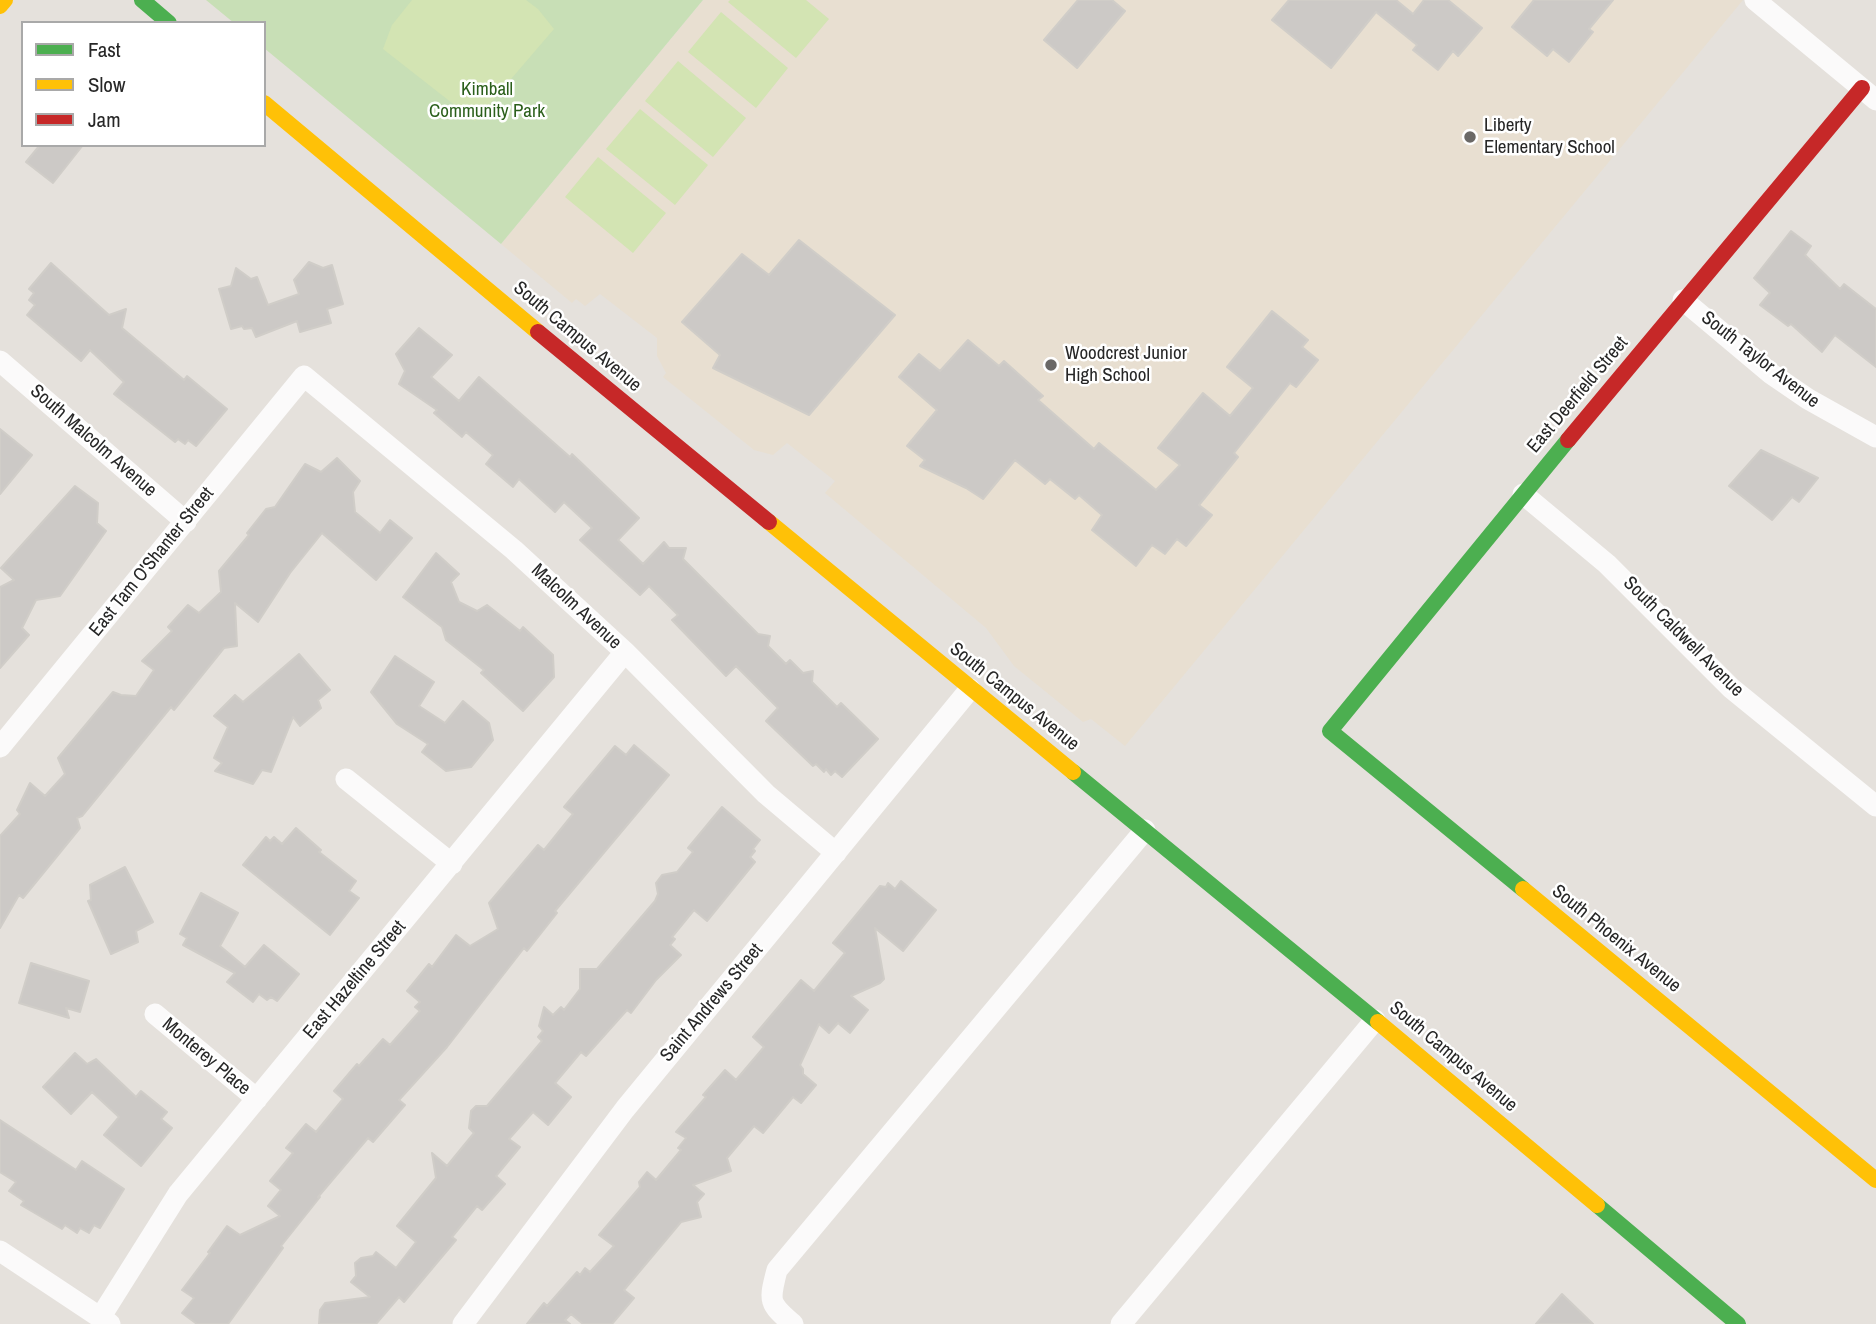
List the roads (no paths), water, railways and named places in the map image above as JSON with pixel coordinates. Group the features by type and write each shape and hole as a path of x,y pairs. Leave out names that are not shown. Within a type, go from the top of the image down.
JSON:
{"street":[{"path":"0,6 5,0"},
{"path":"142,0 167,21"},
{"path":"1755,0 1869,94"},
{"name":"East Deerfield Street","path":"1330,731 1683,300 1869,94"},
{"name":"South Campus Avenue","path":"266,105 587,373 1375,1020 1738,1324"},
{"name":"South Taylor Avenue","path":"1683,300 1798,393 1876,437"},
{"name":"South Malcolm Avenue","path":"0,361 186,522"},
{"name":"East Tam O'Shanter Street","path":"0,747 304,376"},
{"name":"Malcolm Avenue","path":"304,376 514,550 625,652 766,794 836,853"},
{"name":"South Caldwell Avenue","path":"1523,494 1608,564 1731,688 1876,806"},
{"name":"East Hazeltine Street","path":"105,1321 178,1194 625,652"},
{"name":"Saint Andrews Street","path":"463,1324 625,1109 970,689"},
{"name":"South Phoenix Avenue","path":"1330,731 1876,1180"},
{"path":"346,779 452,864"},
{"path":"793,1324 775,1309 771,1293 777,1270 1145,830"},
{"name":"Monterey Place","path":"155,1014 257,1099"},
{"path":"1121,1324 1375,1020"},
{"path":"0,1251 105,1321"}],"place":[{"name":"Liberty Elementary School","path":"1470,137"},
{"name":"Woodcrest Junior High School","path":"1051,365"}],"park label":[{"name":"Kimball Community Park","path":"487,101"}]}
